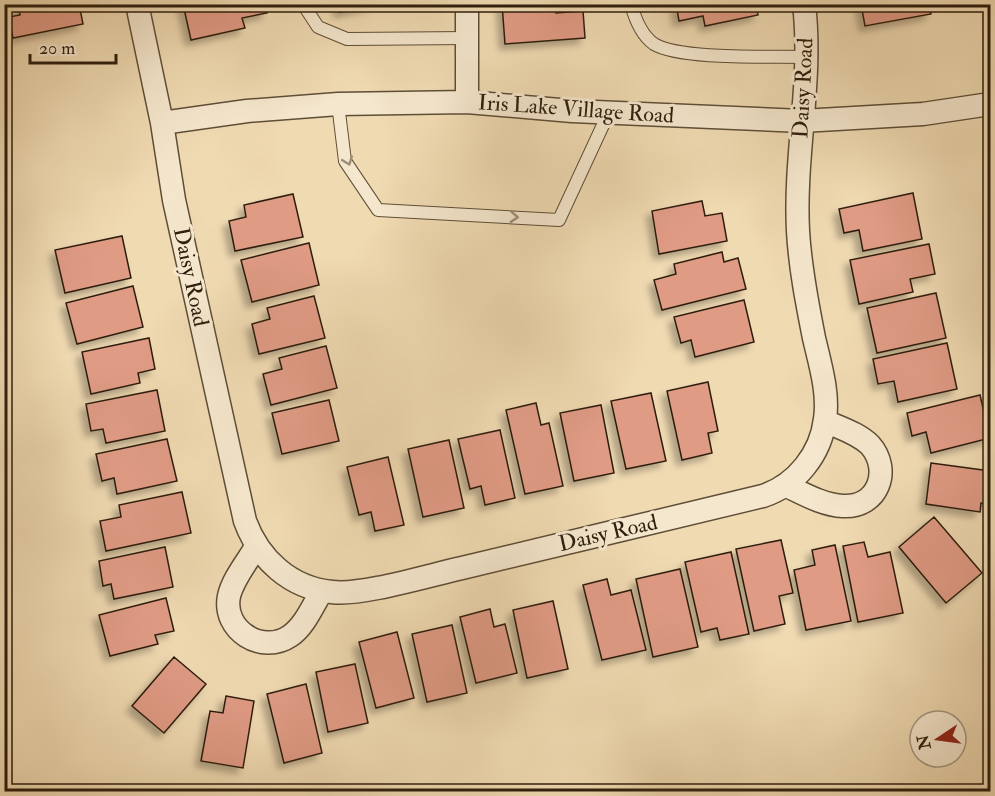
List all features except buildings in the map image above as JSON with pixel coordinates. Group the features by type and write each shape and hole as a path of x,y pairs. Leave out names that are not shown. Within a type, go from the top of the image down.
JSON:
{"street":[{"name":"Daisy Road","path":"137,4 162,123 174,200 206,349 241,504 256,547 281,573 322,591 343,593 441,573 763,496 787,486 798,476 813,453 825,421 824,389 800,262 797,196 807,57 804,4"},
{"path":"467,4 467,102"},
{"name":"Iris Lake Village Road","path":"162,123 247,111 338,104 467,102 609,112 802,121 923,114 990,104"},
{"path":"787,486 829,504 842,506 865,501 877,489 881,467 870,446 856,435 825,421"},
{"path":"256,547 235,582 229,597 231,617 244,635 265,643 289,637 301,626 322,591"}],"lane":[{"path":"303,4 318,27 347,39 468,38"},
{"path":"630,4 635,20 645,34 652,43 664,49 807,57"},
{"path":"338,104 345,161 378,210 559,220 609,112"}]}
